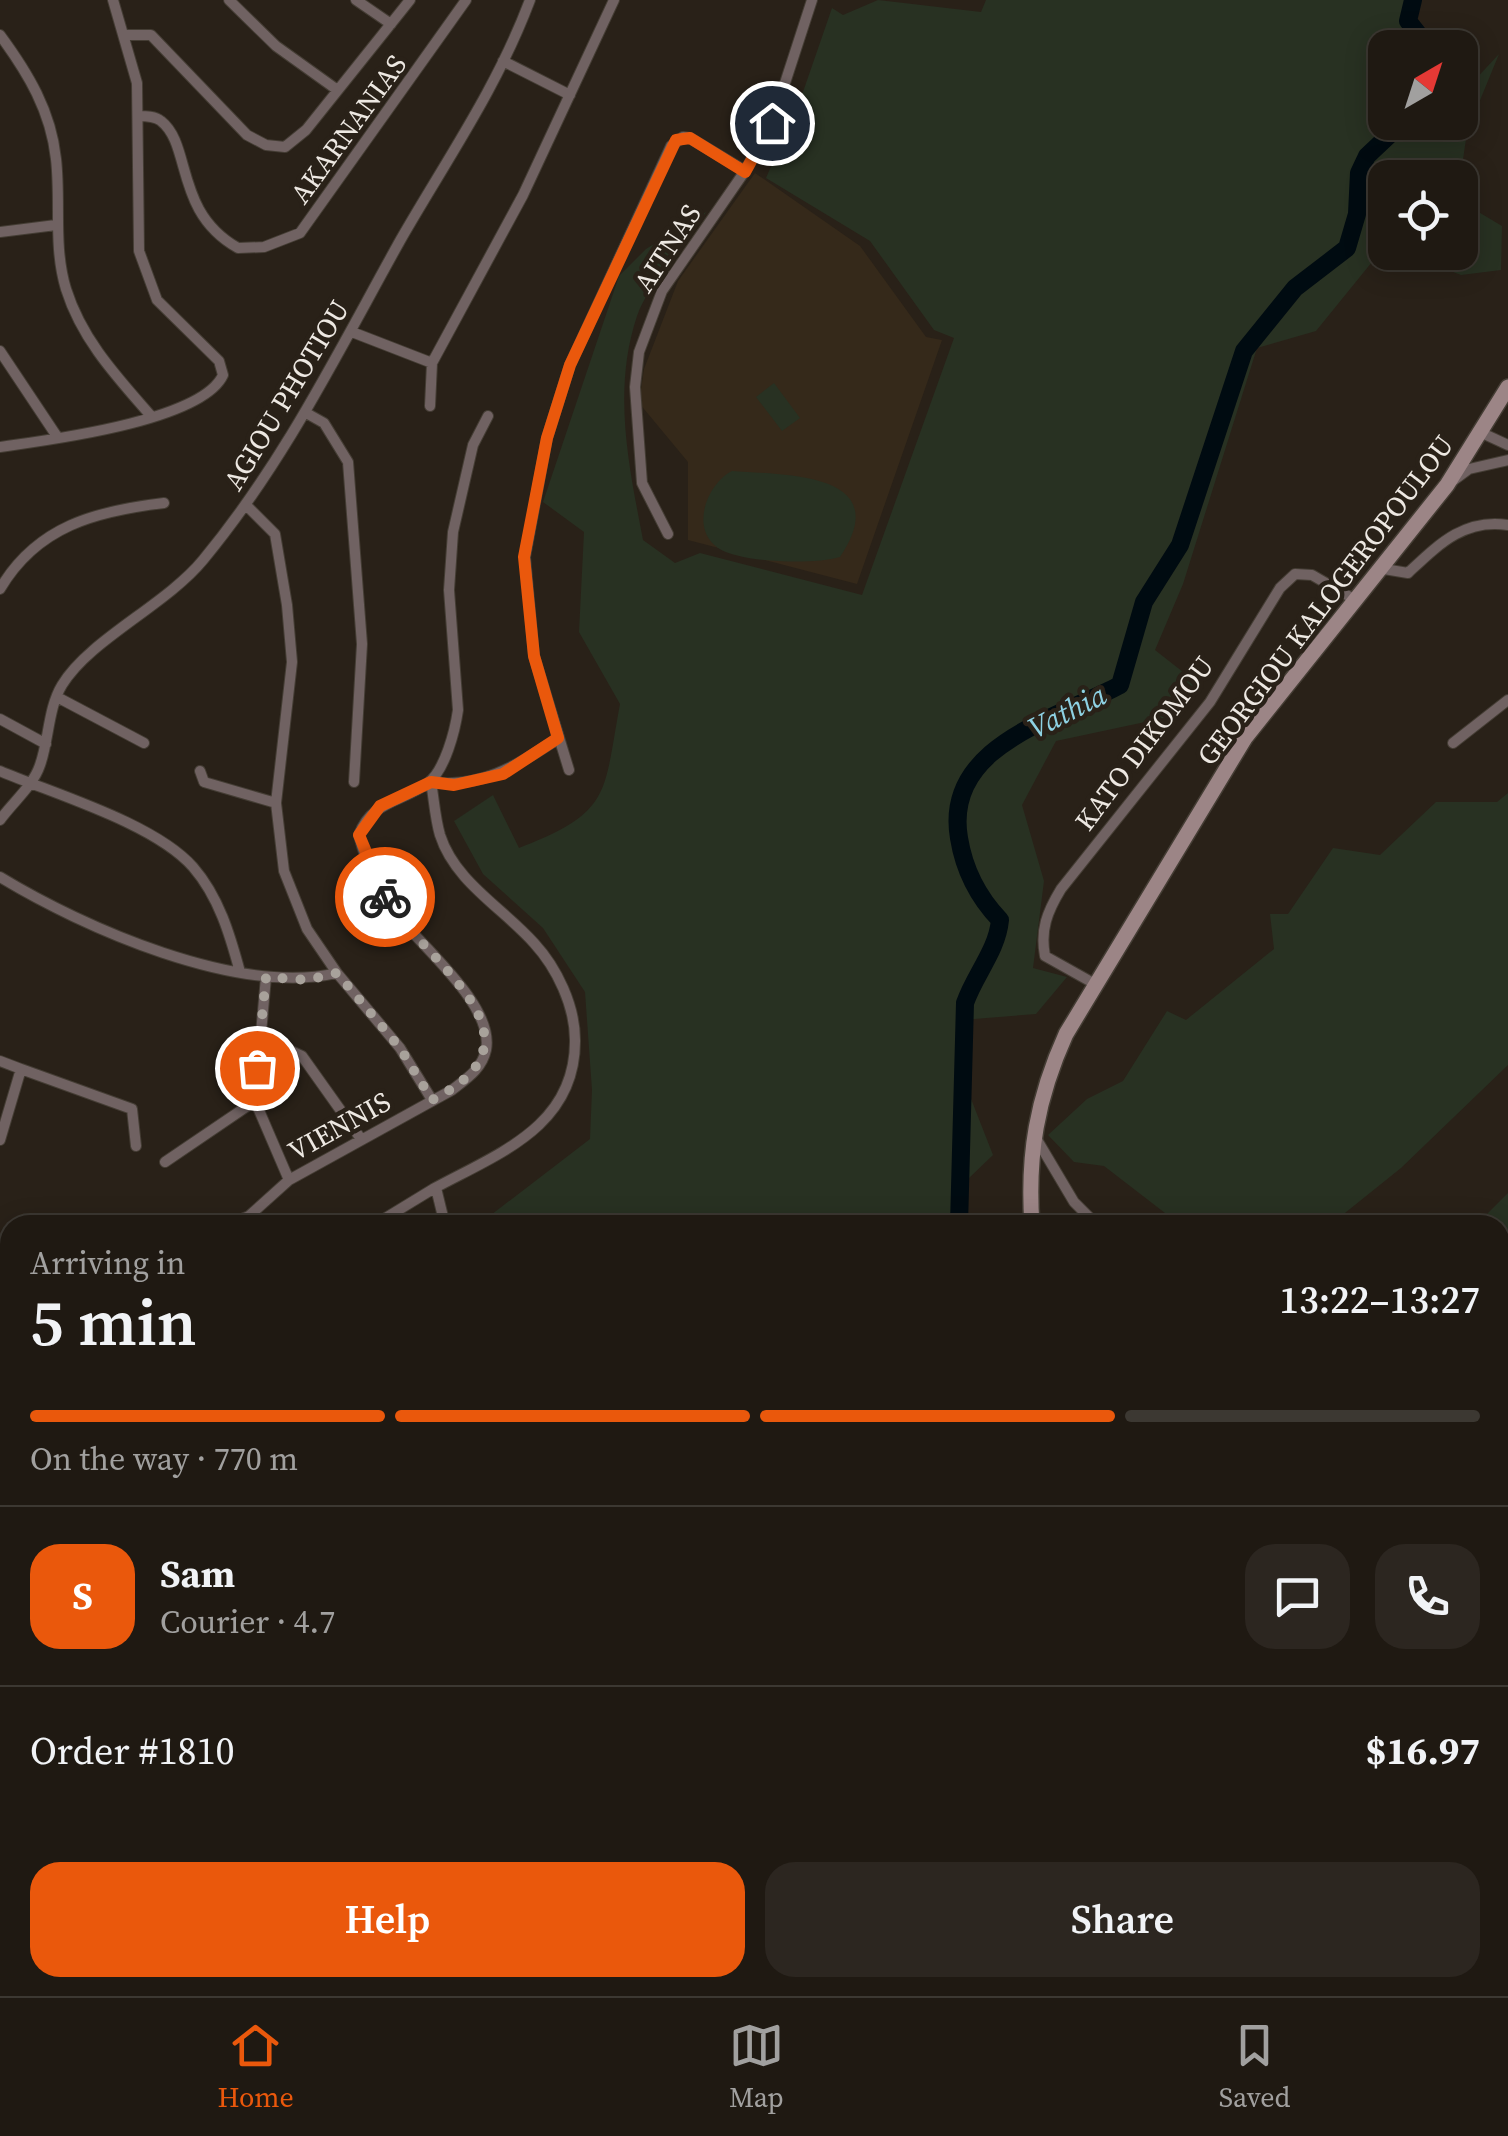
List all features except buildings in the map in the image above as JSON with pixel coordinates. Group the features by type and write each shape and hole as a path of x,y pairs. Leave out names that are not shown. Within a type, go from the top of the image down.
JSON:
{"street":[{"path":"0,447 151,416 193,402 217,388 224,375 219,360 157,300 139,251 137,83 113,0"},
{"path":"229,0 276,46 336,89"},
{"path":"356,0 390,24"},
{"path":"124,34 144,32 158,40 247,135 266,146 285,147 298,140 410,0"},
{"name":"AKARNANIAS","path":"138,116 154,117 166,126 192,198 213,230 238,248 280,242 300,233 368,132 425,63 466,0"},
{"name":"AGIOU PHOTIOU","path":"0,820 40,769 57,697 77,666 181,584 247,506 308,414 402,238 475,122 530,0"},
{"path":"430,406 432,363 523,195 614,0"},
{"name":"AITNAS","path":"668,534 642,484 635,387 640,352 662,292 745,172 772,123 812,0"},
{"path":"0,35 30,75 42,101 56,159 56,225 65,286 76,317 96,350 151,416"},
{"path":"503,62 570,96"},
{"path":"570,770 534,656 524,557 547,438 570,365 676,140 690,138 745,172"},
{"path":"0,232 56,225"},
{"path":"352,332 432,363"},
{"path":"0,351 5,368 58,438"},
{"name":"GEORGIOU KALOGEROPOULOU","path":"1031,1215 1028,1178 1033,1132 1048,1074 1095,984 1239,747 1447,485 1508,387"},
{"path":"308,414 324,423 348,462 362,644 354,782"},
{"path":"391,1215 509,1152 539,1127 564,1095 576,1064 576,1031 570,1004 536,944 468,882 440,836 431,782 456,728 458,710 449,590 453,532 473,444 488,416"},
{"path":"1482,433 1508,446"},
{"path":"1447,485 1469,469 1508,460"},
{"path":"0,589 14,566 42,540 75,520 164,503"},
{"path":"247,506 275,534 287,605 292,662 276,803 284,871 307,929 337,973 400,1048 432,1100"},
{"path":"1384,569 1408,573 1455,532 1482,524 1508,525"},
{"name":"KATO DIKOMOU","path":"1095,984 1045,956 1041,938 1045,920 1061,889 1210,702 1280,588 1295,574 1312,575 1357,602"},
{"path":"57,697 144,743"},
{"path":"1453,743 1508,700"},
{"path":"0,720 46,744"},
{"path":"431,782 454,785 503,774 558,738"},
{"path":"0,771 78,802 184,858 222,914 240,972"},
{"path":"200,772 204,782 276,803"},
{"name":"VIENNIS","path":"250,1215 289,1180 476,1072 486,1050 484,1025 469,996 404,923 376,882 359,835 380,806 431,782"},
{"path":"0,877 102,932 240,972 308,980 337,973"},
{"path":"266,977 255,1101 289,1180"},
{"path":"259,1036 302,1056 361,1140"},
{"path":"0,1061 132,1110 136,1146"},
{"path":"0,1140 21,1069"},
{"path":"166,1162 255,1101"},
{"path":"1033,1132 1074,1202 1088,1215"},
{"path":"436,1188 443,1215"}],"shaded area":[{"path":"755,173 860,246 926,337 942,340 857,584 688,540 688,462 639,403 644,369 678,281"}],"green space":[{"path":"878,0 981,12 986,0 1408,0 1404,22 1411,30 1368,30 1368,140 1466,140 1463,160 1368,160 1368,267 1316,331 1257,348 1183,584 1155,650 1197,683 1178,715 1056,741 1022,805 1044,881 1033,968 1067,977 1036,1014 962,1020 957,1063 993,1155 968,1179 965,1215 491,1215 590,1139 592,1090 585,992 543,928 483,874 454,821 493,795 519,848 572,823 598,797 605,780 620,704 579,632 584,532 543,502 619,276 646,249 706,212 642,304 625,372 625,428 643,540 675,563 700,553 862,595 954,338 934,330 870,241 766,178 804,89 832,8 843,15"},
{"path":"1499,54 1478,105 1478,77"},
{"path":"1478,212 1502,226 1501,270 1461,275 1448,270 1478,270"},
{"path":"774,383 800,418 782,431 756,397"},
{"path":"732,471 804,478 845,493 854,508 854,529 840,557 778,561 743,557 718,548 705,529 705,506 716,485"},
{"path":"1508,793 1508,1065 1401,1168 1342,1215 1165,1213 1104,1166 1074,1162 1048,1135 1087,1099 1123,1081 1167,1011 1186,1020 1274,949 1270,914 1288,914 1333,848 1380,855 1436,802 1497,802"},
{"path":"1508,1193 1508,1215 1486,1215"}],"waterway":[{"name":"Vathia","path":"1413,0 1408,21 1415,30"},
{"name":"Vathia","path":"959,1215 965,1003 995,942 1000,920 968,872 961,849 959,806 969,780 986,758 1010,739 1120,685 1144,602 1180,545 1244,351 1295,288 1347,248 1357,214 1359,173 1367,156 1384,140"}],"way so far":[{"path":"257,1068 266,977 308,980 337,973 400,1048 432,1100 476,1072 486,1050 484,1025 469,996 385,897"}],"route":[{"path":"385,897 359,835 380,806 431,782 454,785 503,774 558,738 534,656 524,557 547,438 570,365 663,160 676,140 690,138 745,172 772,123"}]}
